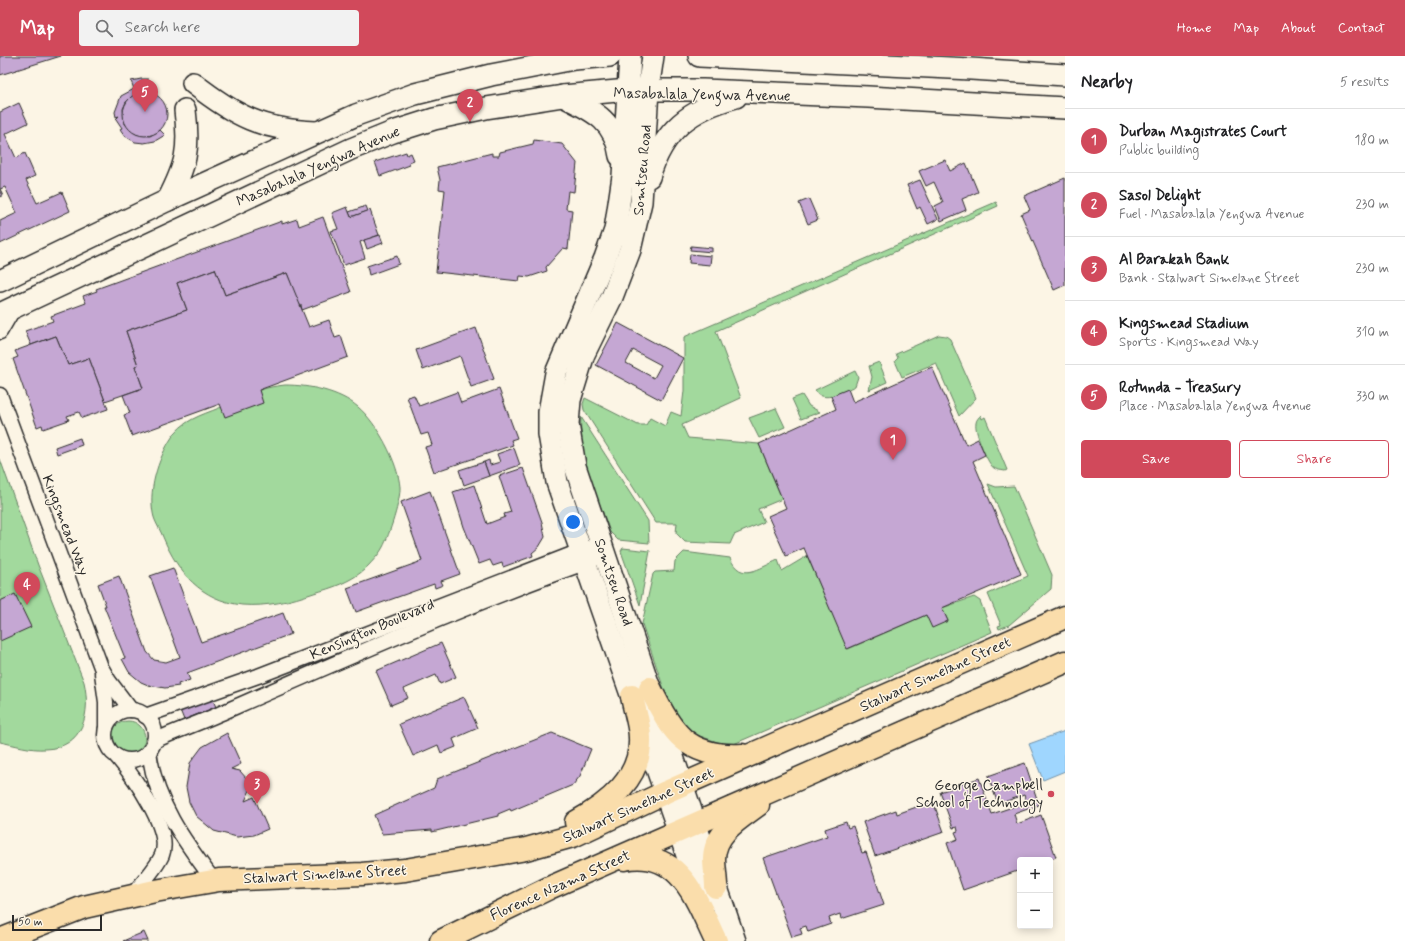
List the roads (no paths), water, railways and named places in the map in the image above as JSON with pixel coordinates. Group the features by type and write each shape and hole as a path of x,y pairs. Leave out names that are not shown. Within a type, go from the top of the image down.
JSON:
{"highway":[{"name":"Stalwart Simelane Street","path":"0,940 84,907 132,895 214,881 362,874 405,870 526,849 573,836 674,788 1065,617"},
{"path":"688,828 830,764 1065,662"},
{"path":"641,692 664,716 674,730 694,747 717,755 750,755"},
{"path":"526,849 547,833 577,821 599,808 614,796 626,783 635,768 640,753 641,692"},
{"path":"716,887 714,859 715,848 720,837 759,804 830,764"},
{"name":"Florence Nzama Street","path":"441,941 549,888 688,828"},
{"path":"610,862 632,857 645,858 672,868 683,878 716,941"}],"main road":[{"name":"Masabalala Yengwa Avenue","path":"0,281 168,200 356,115 415,94 491,75 577,58 610,56"},
{"name":"Somtseu Road","path":"630,56 638,90 642,202 630,250 612,297 584,354 570,400 568,424 573,456 603,550 641,692 688,828 716,941"},
{"name":"Somtseu Road","path":"641,692 583,557 557,482 549,434 549,412 556,373 605,258 615,230 638,90 653,56"},
{"path":"699,56 1065,75"},
{"path":"193,83 218,102 254,121 283,129 319,132"},
{"name":"Masabalala Yengwa Avenue","path":"7,311 242,199 351,149 393,132 434,119 486,108 563,96 638,90 868,97 1065,108"},
{"path":"642,202 657,156 667,138 678,125 691,115 708,106 752,93"},
{"path":"563,96 595,113 602,118 612,130 620,156 621,199"},
{"path":"168,200 184,165 186,156 188,134 185,110"},
{"name":"Somtseu Road","path":"688,828 716,887 736,941"}],"street":[{"path":"0,332 7,311"},
{"name":"Kingsmead Way","path":"0,395 101,667 109,681 131,710"},
{"name":"Kensington Boulevard","path":"145,716 603,550"},
{"name":"Kensington Boulevard","path":"152,746 390,639 583,557"},
{"name":"Kingsmead Way","path":"101,667 106,702 106,728"},
{"path":"132,895 159,860 164,848 164,841 148,801 129,771 108,748 106,742 106,728 108,722 118,713 131,710 145,716 153,727 152,772 159,795 180,836 214,881"},
{"path":"117,757 123,760 136,760 152,746"}],"water":[{"path":"1065,731 1065,771 1043,780 1029,744"}],"place":[{"name":"Rotunda - Treasury","path":"145,112"},
{"name":"Sasol Delight","path":"470,122"},
{"name":"Durban Magistrates Court","path":"893,460"},
{"name":"Kingsmead Stadium","path":"27,605"},
{"name":"George Campbell School of Technology","path":"1051,794"},
{"name":"Al Barakah Bank","path":"257,804"}]}
